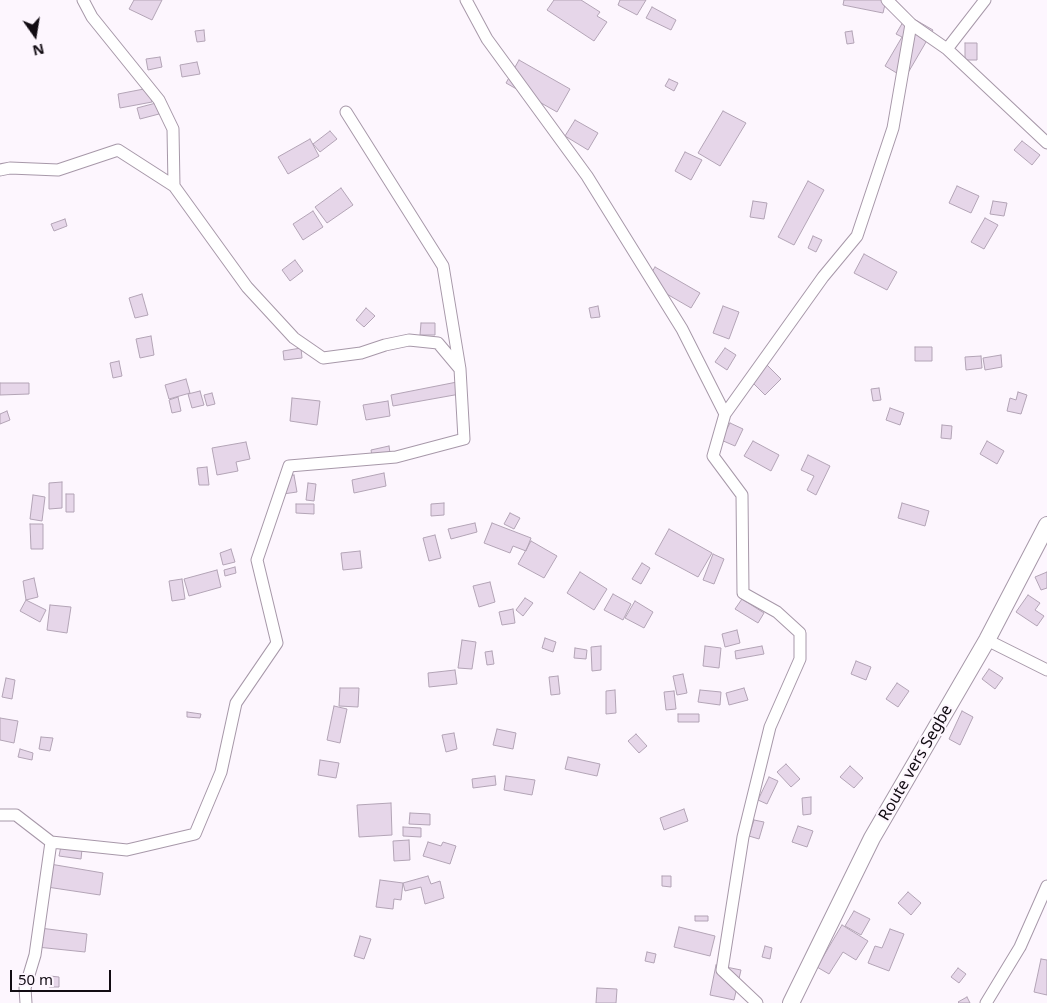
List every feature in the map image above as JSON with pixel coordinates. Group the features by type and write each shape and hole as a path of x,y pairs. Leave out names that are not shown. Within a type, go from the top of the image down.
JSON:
{"main road":[{"name":"Route vers Segbe","path":"791,1003 872,838 987,640 1047,525"}],"street":[{"path":"83,0 92,17 159,100 173,129 174,186"},
{"path":"466,0 487,39 587,176 682,329 725,414"},
{"path":"887,0 911,24 948,49 1047,143"},
{"path":"948,49 984,0"},
{"path":"757,1003 722,970 742,837 770,727 800,659 800,633 777,612 743,593 742,495 713,456 725,414 823,277 857,236 893,128 911,24"},
{"path":"0,815 16,815 51,842 127,850 195,834 222,772 236,703 277,643 257,560 289,466 396,457 464,438 460,369 443,266 346,112"},
{"path":"0,170 10,168 58,170 118,150 174,186 247,287 294,338 323,358 361,353 409,340 438,343 460,369"},
{"path":"987,640 1047,670"},
{"path":"26,1003 26,988 35,955 51,842"},
{"path":"986,1003 1020,946 1047,886"}],"building":[{"path":"134,0 162,0 152,20 129,9"},
{"path":"554,0 581,0 600,12 597,16 607,22 594,41 547,10"},
{"path":"620,0 646,0 637,15 618,5"},
{"path":"844,0 886,0 883,13 843,5"},
{"path":"652,7 676,20 671,30 646,18"},
{"path":"907,15 933,30 905,78 885,66 902,37 896,34"},
{"path":"204,30 205,41 197,42 195,31"},
{"path":"852,31 854,43 847,44 845,32"},
{"path":"965,43 977,43 977,60 965,60"},
{"path":"160,57 162,67 148,70 146,59"},
{"path":"519,60 570,89 557,112 506,83"},
{"path":"197,62 200,74 182,77 180,65"},
{"path":"669,79 678,83 674,91 665,86"},
{"path":"149,88 152,102 120,108 118,94"},
{"path":"156,103 159,114 140,119 137,108"},
{"path":"723,111 746,123 720,166 698,153"},
{"path":"575,120 598,133 588,150 565,136"},
{"path":"330,131 337,139 320,152 313,144"},
{"path":"310,139 319,156 288,174 278,157"},
{"path":"1022,141 1040,155 1032,165 1014,150"},
{"path":"685,152 702,160 691,180 675,171"},
{"path":"808,181 824,190 794,245 778,237"},
{"path":"957,186 979,196 971,213 949,203"},
{"path":"341,188 353,205 327,223 315,207"},
{"path":"753,201 767,203 764,219 750,217"},
{"path":"993,201 1007,203 1004,216 990,214"},
{"path":"313,211 323,227 303,240 293,224"},
{"path":"985,218 998,225 984,249 971,242"},
{"path":"65,219 67,226 54,231 51,224"},
{"path":"813,236 822,240 816,252 808,248"},
{"path":"864,254 897,272 887,290 854,273"},
{"path":"295,260 303,271 290,281 282,270"},
{"path":"655,267 700,293 691,308 646,282"},
{"path":"142,294 148,315 135,318 129,298"},
{"path":"598,306 600,317 591,318 589,308"},
{"path":"723,306 739,312 729,339 713,333"},
{"path":"366,308 375,316 364,327 356,320"},
{"path":"421,323 435,323 435,335 420,335"},
{"path":"151,336 154,355 140,358 136,339"},
{"path":"915,347 932,347 932,361 915,361"},
{"path":"301,348 302,358 284,360 283,351"},
{"path":"725,348 736,355 727,370 715,362"},
{"path":"1001,355 1002,367 985,370 983,358"},
{"path":"981,356 982,368 966,370 965,357"},
{"path":"119,361 122,376 113,378 110,363"},
{"path":"766,364 781,379 765,395 750,380"},
{"path":"186,379 190,393 169,399 165,385"},
{"path":"457,382 460,394 393,406 391,395"},
{"path":"0,383 29,383 29,394 0,395"},
{"path":"879,388 881,400 873,401 871,389"},
{"path":"200,391 204,405 192,408 188,394"},
{"path":"1018,392 1027,395 1021,414 1007,411 1010,398 1016,400"},
{"path":"212,393 215,404 207,406 204,395"},
{"path":"178,397 181,411 172,413 169,400"},
{"path":"292,398 320,401 317,425 290,421"},
{"path":"388,401 390,416 366,420 363,405"},
{"path":"890,408 904,413 900,425 886,420"},
{"path":"7,411 10,420 0,424 0,414"},
{"path":"730,423 743,429 735,446 721,440"},
{"path":"942,425 952,426 951,439 941,438"},
{"path":"753,441 779,455 771,471 744,456"},
{"path":"987,441 1004,451 997,464 980,454"},
{"path":"246,442 250,459 236,462 238,471 217,475 212,448"},
{"path":"389,446 390,453 373,462 371,450"},
{"path":"808,455 830,466 816,495 807,490 814,476 801,470"},
{"path":"207,467 209,485 199,485 197,468"},
{"path":"384,473 386,486 354,493 352,480"},
{"path":"294,475 297,492 283,494 279,477"},
{"path":"62,482 62,508 49,509 49,483"},
{"path":"308,483 316,484 314,501 306,500"},
{"path":"66,494 74,494 74,512 66,512"},
{"path":"33,495 45,497 42,521 30,519"},
{"path":"444,503 444,515 431,516 431,504"},
{"path":"902,503 929,511 925,526 898,518"},
{"path":"296,504 314,504 314,514 296,513"},
{"path":"510,513 520,518 514,529 504,524"},
{"path":"475,523 477,532 451,539 448,529"},
{"path":"492,523 531,538 526,551 513,546 510,553 484,543"},
{"path":"30,524 43,524 43,549 31,549"},
{"path":"669,529 712,553 698,577 655,554"},
{"path":"435,535 441,558 429,561 423,538"},
{"path":"531,541 557,556 544,578 518,564"},
{"path":"231,549 235,562 223,565 220,553"},
{"path":"360,551 362,568 343,570 341,553"},
{"path":"713,554 724,559 714,584 703,580"},
{"path":"642,563 650,568 641,584 632,579"},
{"path":"235,567 236,573 225,576 224,570"},
{"path":"217,570 221,587 189,596 184,579"},
{"path":"580,572 607,589 594,610 567,593"},
{"path":"1047,572 1047,588 1041,590 1035,577"},
{"path":"34,578 38,597 26,600 23,581"},
{"path":"182,579 185,599 172,601 169,581"},
{"path":"490,582 495,602 479,607 473,586"},
{"path":"613,594 631,604 623,620 604,610"},
{"path":"1028,595 1040,603 1035,610 1044,616 1037,626 1016,612"},
{"path":"525,598 533,603 523,616 516,610"},
{"path":"742,599 764,613 758,623 735,609"},
{"path":"26,600 46,610 40,622 20,611"},
{"path":"635,601 653,612 644,628 625,618"},
{"path":"50,605 71,607 67,633 47,630"},
{"path":"513,609 515,623 502,625 499,612"},
{"path":"737,630 740,643 725,647 722,634"},
{"path":"545,638 556,642 553,652 542,648"},
{"path":"462,640 476,642 472,669 458,668"},
{"path":"601,646 601,670 592,671 591,647"},
{"path":"705,646 721,648 719,668 703,666"},
{"path":"762,646 764,654 736,659 735,651"},
{"path":"575,648 587,650 586,659 574,658"},
{"path":"492,651 494,664 487,665 485,652"},
{"path":"856,661 871,667 866,680 851,674"},
{"path":"989,669 1003,678 995,689 982,679"},
{"path":"455,670 457,684 429,687 428,673"},
{"path":"683,674 687,693 677,695 673,676"},
{"path":"558,676 560,694 551,695 549,677"},
{"path":"6,678 15,680 12,699 2,697"},
{"path":"897,683 909,691 898,707 886,699"},
{"path":"340,688 359,688 358,707 339,706"},
{"path":"744,688 748,700 729,705 726,693"},
{"path":"615,690 616,713 606,714 606,691"},
{"path":"700,690 721,692 720,705 698,702"},
{"path":"674,691 676,709 666,710 664,692"},
{"path":"334,706 347,709 340,743 327,740"},
{"path":"962,711 973,717 960,745 949,739"},
{"path":"187,712 201,714 200,718 187,717"},
{"path":"678,714 699,714 699,722 678,722"},
{"path":"0,718 18,721 14,743 0,740"},
{"path":"497,729 516,733 513,749 493,745"},
{"path":"454,733 457,749 446,752 442,735"},
{"path":"636,734 647,746 639,753 628,741"},
{"path":"41,737 53,738 50,751 39,749"},
{"path":"20,749 33,753 32,760 18,757"},
{"path":"568,757 600,764 597,776 565,769"},
{"path":"320,760 339,763 336,778 318,775"},
{"path":"786,764 800,779 791,787 777,772"},
{"path":"850,766 863,778 854,788 840,777"},
{"path":"495,776 496,785 473,788 472,779"},
{"path":"506,776 535,780 532,795 504,790"},
{"path":"769,777 778,781 767,804 758,800"},
{"path":"811,797 811,814 803,815 802,798"},
{"path":"391,803 392,835 359,837 357,805"},
{"path":"684,809 688,821 664,830 660,818"},
{"path":"410,813 430,814 430,825 409,824"},
{"path":"754,820 764,822 759,839 749,836"},
{"path":"798,826 813,831 807,847 792,842"},
{"path":"403,827 421,828 421,837 403,836"},
{"path":"409,840 410,860 394,861 393,841"},
{"path":"428,842 441,846 443,842 456,846 450,864 423,856"},
{"path":"61,846 82,849 81,859 59,856"},
{"path":"50,864 103,873 100,895 47,887"},
{"path":"428,876 431,884 440,881 444,898 425,904 421,887 405,891 403,883"},
{"path":"662,876 671,876 671,887 662,886"},
{"path":"380,880 403,883 401,900 394,899 393,909 376,907"},
{"path":"908,892 921,903 911,915 898,903"},
{"path":"854,911 870,919 861,935 845,926"},
{"path":"695,916 708,916 708,921 695,921"},
{"path":"842,925 868,941 856,960 843,952 829,974 817,967"},
{"path":"679,927 715,936 710,956 674,947"},
{"path":"40,928 87,934 85,952 37,947"},
{"path":"890,929 904,934 889,971 868,963 875,946 882,948"},
{"path":"360,936 371,939 364,959 354,956"},
{"path":"765,946 772,948 770,959 762,957"},
{"path":"647,952 656,954 654,963 645,961"},
{"path":"1041,959 1047,960 1047,995 1034,992"},
{"path":"716,965 741,970 734,1000 710,995"},
{"path":"958,968 966,974 959,983 951,977"},
{"path":"50,976 59,977 59,987 49,987"},
{"path":"597,988 617,989 616,1003 596,1003"},
{"path":"967,997 970,1003 958,1002"}]}
